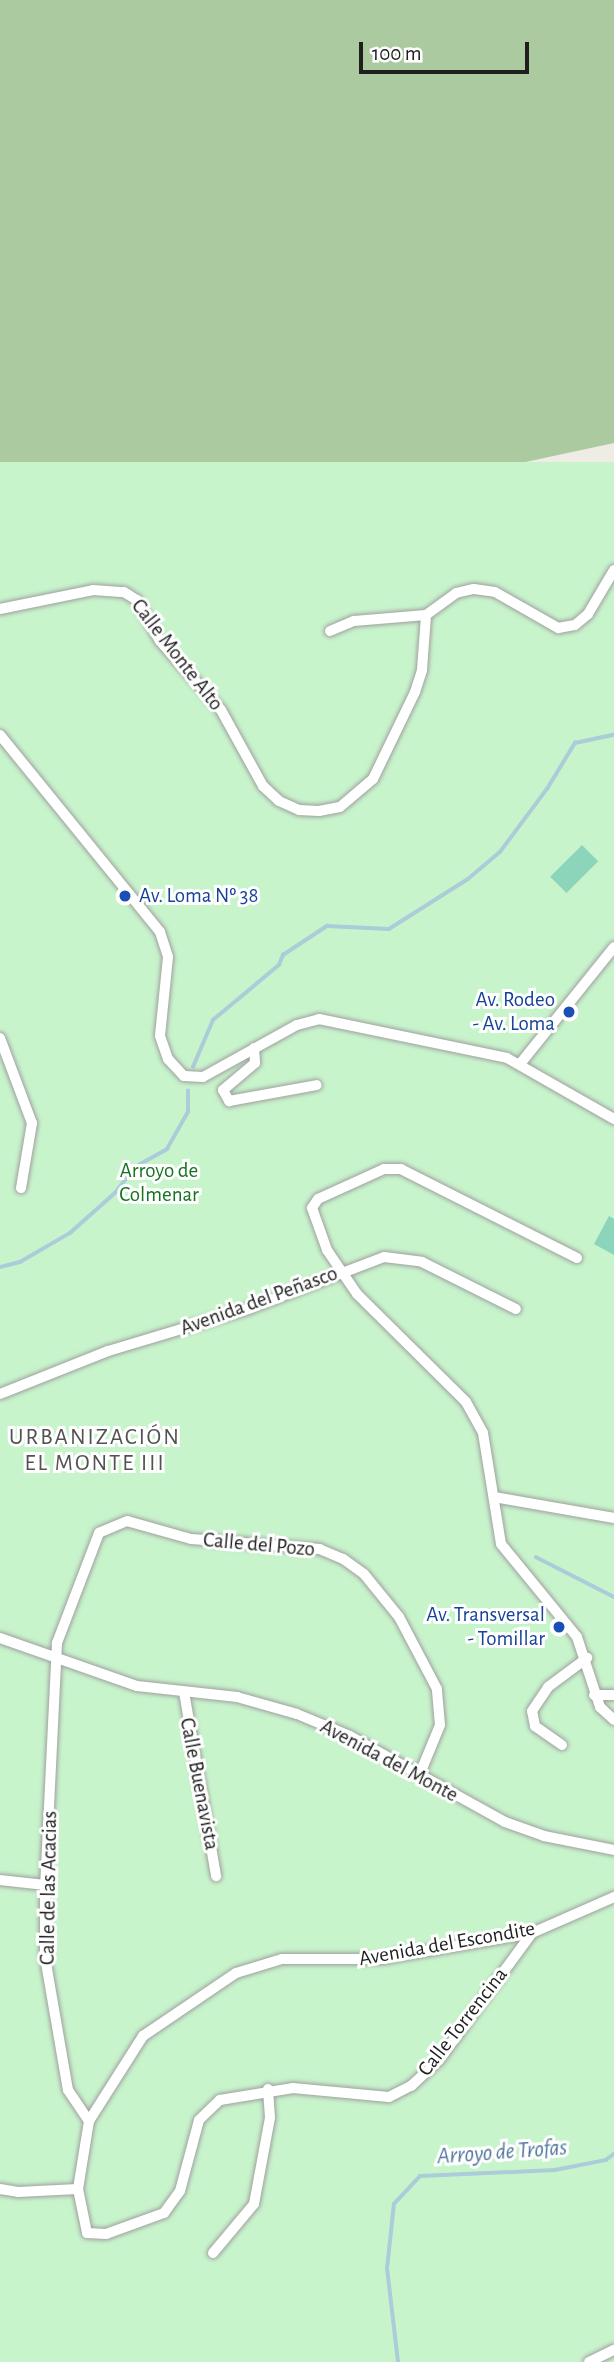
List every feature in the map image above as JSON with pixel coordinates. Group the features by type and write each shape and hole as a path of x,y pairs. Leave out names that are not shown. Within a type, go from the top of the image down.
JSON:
{"street":[{"path":"330,631 354,621 426,615 456,593 474,589 495,592 558,628 575,625 588,614 614,570"},
{"name":"Calle Monte Alto","path":"0,609 93,590 113,589 137,600 160,641 221,710 264,786 279,801 299,810 319,811 340,807 373,779 415,692 422,670 426,615"},
{"path":"0,735 160,932 168,957 160,1036 176,1070 191,1079 203,1077 297,1025 319,1019 492,1053 520,1064 614,1119"},
{"path":"520,1064 614,947"},
{"path":"0,1038 32,1122 21,1188"},
{"path":"254,1048 254,1063 223,1090 229,1101 317,1085"},
{"path":"577,1258 401,1169 384,1169 313,1203 316,1228 357,1294 466,1402 483,1433 501,1544 577,1637 587,1658 594,1695 614,1720"},
{"name":"Avenida del Peñasco","path":"0,1394 108,1350 248,1309 384,1257 399,1257 451,1274 516,1309"},
{"path":"494,1497 614,1518"},
{"name":"Calle del Pozo","path":"58,1658 57,1643 92,1543 114,1524 127,1521 191,1539 320,1549 364,1574 400,1617 428,1667 441,1707 440,1725 419,1776"},
{"name":"Avenida del Monte","path":"0,1638 137,1686 237,1696 297,1714 350,1736 505,1822 544,1836 614,1850"},
{"name":"Calle de las Acacias","path":"58,1658 45,1885 45,1957 68,2090 89,2121"},
{"path":"562,1745 535,1726 532,1711 548,1687 587,1658"},
{"name":"Calle Buenavista","path":"184,1692 216,1876"},
{"path":"594,1695 614,1695"},
{"path":"0,1880 45,1885"},
{"name":"Avenida del Escondite","path":"89,2121 143,2036 236,1973 282,1959 381,1959 532,1933 614,1896"},
{"name":"Calle Torrencina","path":"78,2189 87,2233 106,2234 164,2213 180,2191 194,2132 209,2108 232,2095 268,2090 370,2098 389,2097 411,2087 439,2060 532,1933"},
{"path":"214,2253 254,2204 270,2118 268,2090"},
{"path":"0,2189 18,2192 78,2189 89,2121"},
{"path":"589,2362 614,2350"}],"green space":[{"path":"0,0 614,0 614,443 0,575"},
{"name":"Arroyo de Colmenar","path":"0,462 614,462 614,2362 0,2362"},
{"path":"582,845 598,861 566,893 550,877"},
{"path":"609,1216 614,1219 614,1255 594,1244"}],"waterway":[{"path":"193,1067 213,1020 279,965 283,955 327,926 389,929 468,879 500,852 547,789 575,743 614,735"},
{"path":"0,1267 20,1262 70,1233 115,1193 135,1167 167,1149 188,1112 188,1091"},
{"path":"536,1557 614,1597"},
{"name":"Arroyo de Trofas","path":"398,2362 387,2269 394,2204 420,2176 555,2170 606,2160 614,2154"}],"place":[{"name":"Av. Loma Nº 38","path":"125,896"},
{"name":"Av. Rodeo - Av. Loma","path":"569,1012"},
{"name":"Av. Transversal - Tomillar","path":"559,1627"}],"district":[{"name":"URBANIZACIÓN EL MONTE III","path":"95,1451"}]}
